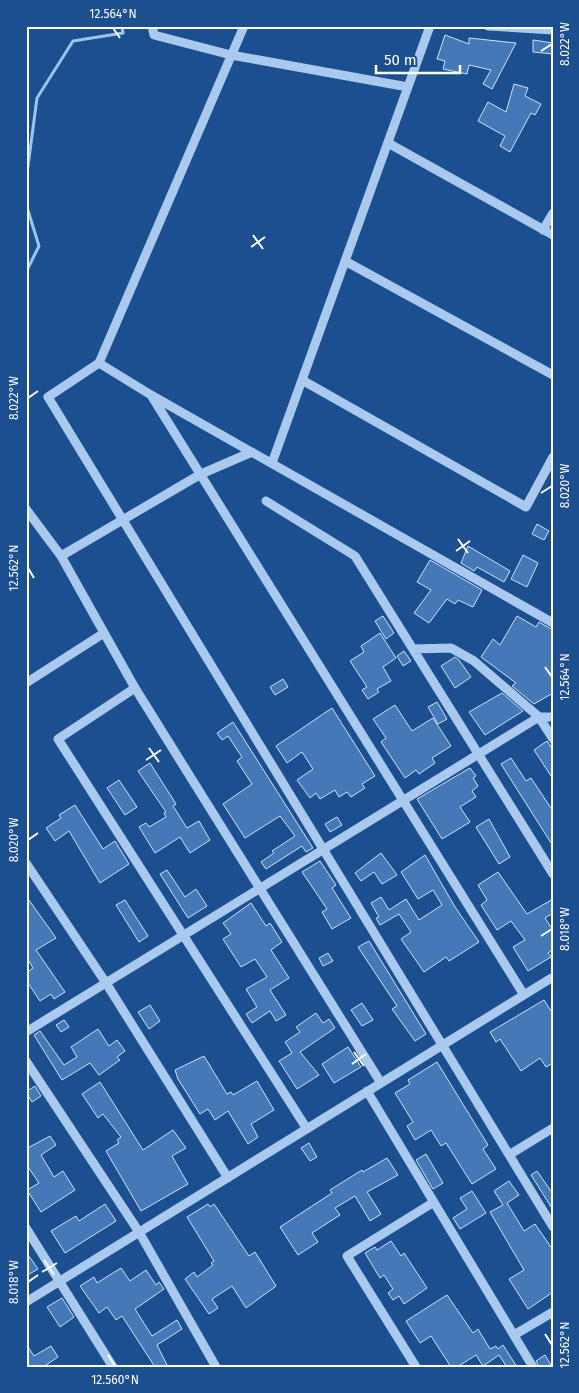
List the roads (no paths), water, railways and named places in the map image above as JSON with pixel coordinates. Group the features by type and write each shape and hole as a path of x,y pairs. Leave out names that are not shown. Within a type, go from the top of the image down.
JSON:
{"street":[{"path":"152,26 154,35 231,55 408,87"},
{"path":"244,26 99,363 48,397 553,1228"},
{"path":"272,463 430,26"},
{"path":"488,26 553,30"},
{"path":"388,143 553,235"},
{"path":"543,230 553,213"},
{"path":"345,261 553,375"},
{"path":"99,363 152,395 553,622"},
{"path":"302,380 526,507 552,459"},
{"path":"152,395 524,995"},
{"path":"61,556 200,474 252,452"},
{"path":"266,501 355,556 553,874"},
{"path":"26,509 61,556 135,688 381,1083"},
{"path":"26,683 104,633"},
{"path":"412,649 451,648 474,661 539,717 553,739"},
{"path":"135,688 58,739 307,1129"},
{"path":"26,1032 539,717 553,716"},
{"path":"26,863 106,983 228,1178"},
{"path":"26,1302 553,977"},
{"path":"26,1061 139,1232 216,1367"},
{"path":"367,1092 533,1367"},
{"path":"509,1155 553,1128"},
{"path":"416,1367 348,1256 434,1202"},
{"path":"26,1228 113,1367"},
{"path":"514,1335 553,1312"}],"waterway":[{"path":"26,181 37,98 73,41 123,33 122,26"},
{"path":"26,204 39,246 26,272"}]}
